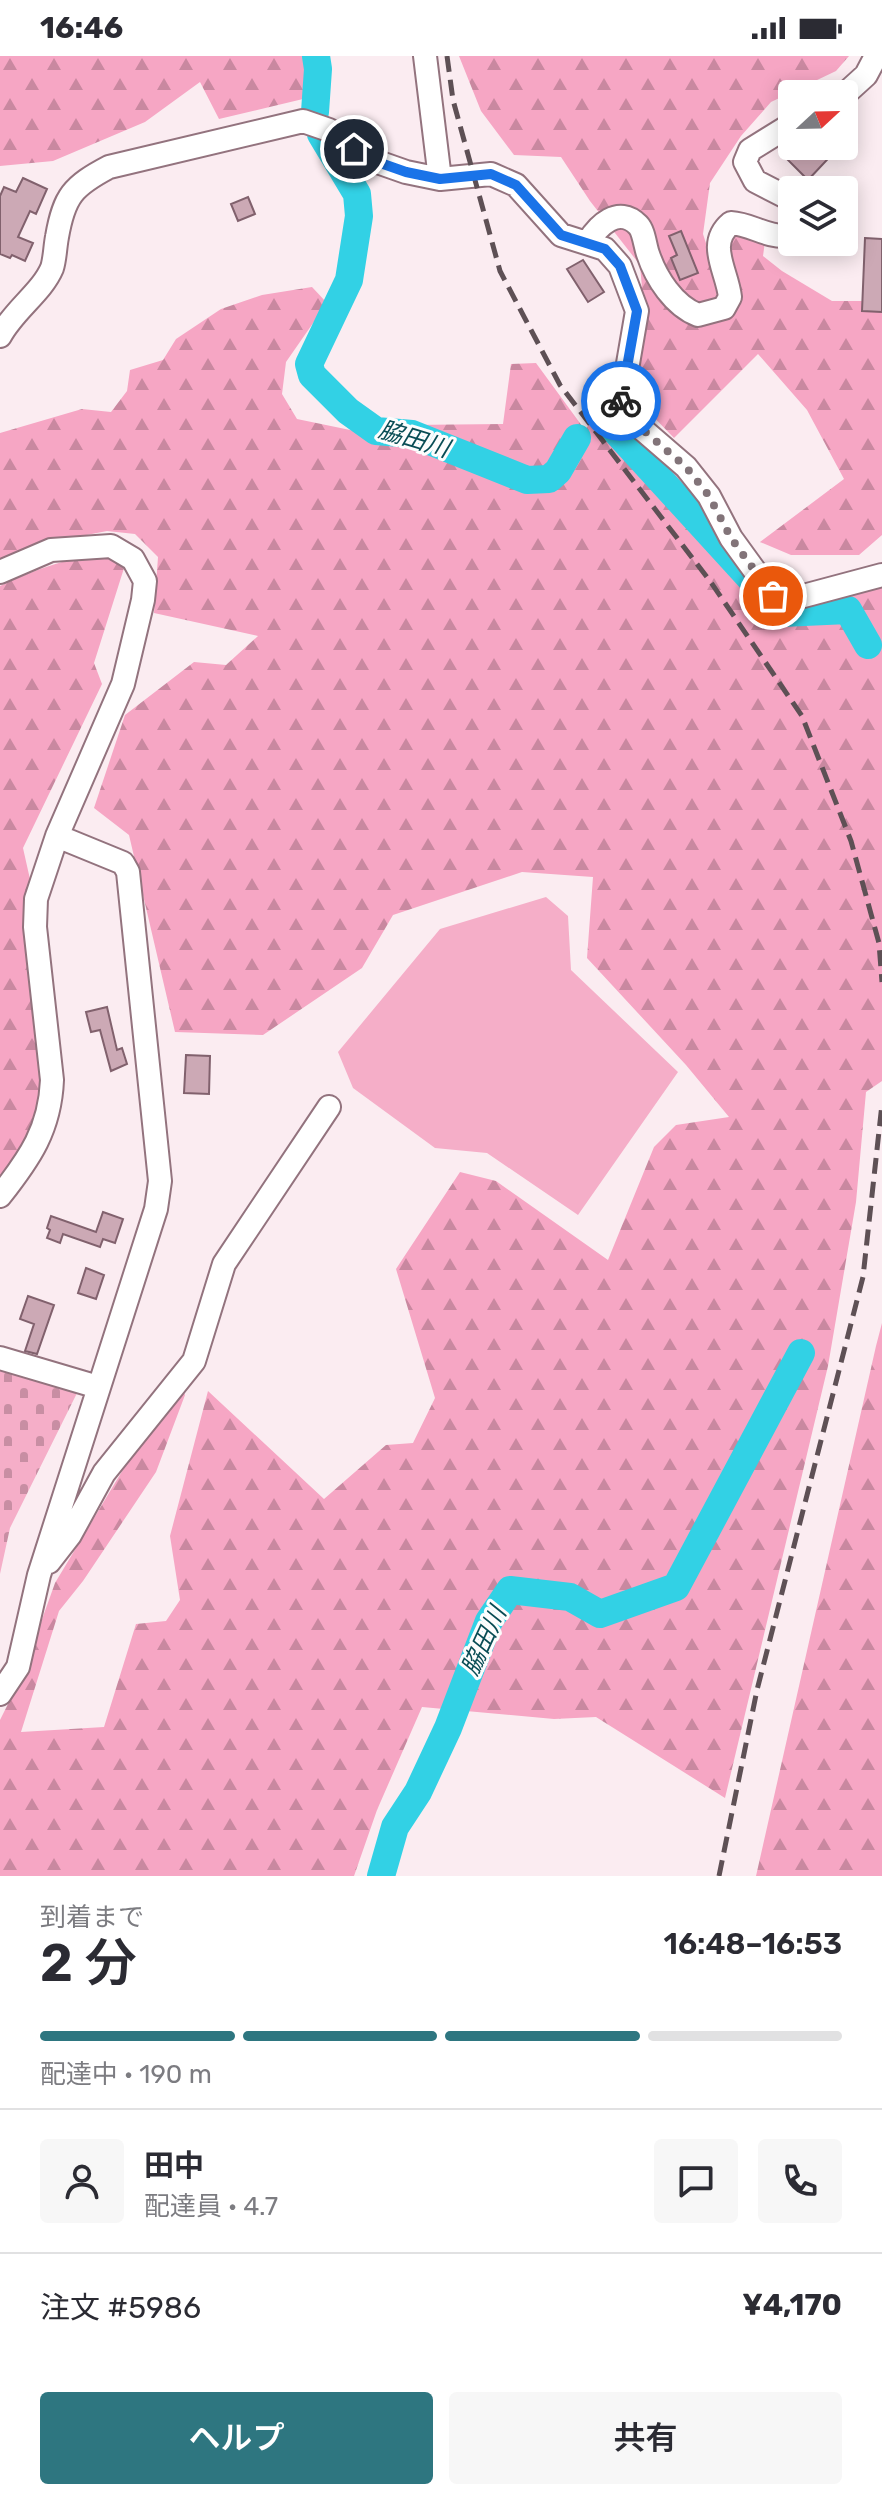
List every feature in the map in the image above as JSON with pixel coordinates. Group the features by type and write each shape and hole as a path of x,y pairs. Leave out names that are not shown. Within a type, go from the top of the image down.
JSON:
{"street":[{"path":"425,56 440,179"},
{"path":"858,82 866,75 876,56"},
{"path":"0,336 9,318 42,284 52,267 59,225 73,189 109,167 303,121 329,130 369,159 406,172 440,179 491,174 516,185 561,235 605,249 620,266 637,311 620,410 686,467 773,596 785,600 796,598 882,575"},
{"path":"778,133 750,150 745,162 755,181 778,193"},
{"path":"588,242 606,220 618,217 629,219 639,226 655,271 680,307 698,315 724,308 730,297 717,244 721,231 731,223 744,224 778,237"},
{"path":"0,572 51,550 111,546 133,559 145,581 123,684 57,836 36,899 35,927 52,1080 51,1102 44,1131 0,1196"},
{"path":"0,1694 18,1667 39,1575 156,1209 160,1181 128,872 123,863 57,836"},
{"path":"39,1575 70,1535 104,1473 194,1361 224,1264 329,1107"},
{"path":"0,1358 98,1387"}],"green space":[{"path":"0,56 325,56 303,99 219,119 200,82 145,122 53,161 0,166"},
{"path":"459,56 849,56 836,71 817,80 778,80 778,99 771,102 741,136 710,183 703,234 714,268 718,235 767,227 763,256 782,271 832,301 882,301 882,535 859,555 791,555 760,542 844,479 807,410 758,354 674,438 639,402 637,372 646,334 640,265 590,201 561,157 514,155 481,111"},
{"path":"312,287 327,303 286,362 282,394 297,419 355,431 408,425 503,424 511,364 536,363 585,430 600,409 669,466 770,593 882,586 882,1081 866,1092 856,1202 828,1366 725,1798 596,1717 554,1719 422,1707 377,1810 354,1876 0,1876 0,1720 21,1678 55,1583 178,1378 185,1395 156,1472 83,1581 59,1611 21,1732 104,1727 136,1624 166,1621 180,1600 170,1536 208,1391 324,1499 386,1445 413,1443 435,1398 396,1269 460,1172 496,1181 608,1260 654,1147 676,1125 729,1117 686,1065 587,958 593,877 522,872 393,915 362,968 263,1035 175,1032 129,835 94,808 125,715 194,662 226,665 258,636 154,613 158,557 135,534 107,531 41,544 0,562 0,433 82,409 111,412 127,391 130,370 163,360 176,339 221,309 262,295"},
{"path":"110,551 125,565 94,663 102,684 23,848 36,906 27,964 41,1037 45,1088 35,1135 0,1176 0,586 54,564"},
{"path":"546,897 568,916 571,970 678,1072 578,1215 487,1153 435,1148 353,1088 338,1052 440,929"},
{"path":"882,1323 882,1876 756,1876 876,1346"},
{"path":"0,1365 80,1387 10,1528 0,1574"}],"building":[{"path":"788,160 827,160 812,176 804,176"},
{"path":"23,178 47,189 36,214 30,211 18,237 33,243 25,261 0,254 0,196 4,187 16,192"},
{"path":"248,197 255,214 238,221 231,204"},
{"path":"681,231 698,273 680,280 671,258 677,255 669,236"},
{"path":"865,238 882,239 882,312 862,311"},
{"path":"583,260 604,292 588,302 567,269"},
{"path":"107,1007 117,1050 122,1048 127,1064 111,1071 100,1030 91,1032 86,1012"},
{"path":"186,1055 210,1056 209,1094 184,1093"},
{"path":"103,1212 123,1219 115,1243 103,1239 100,1247 63,1234 60,1243 47,1238 51,1216 96,1232"},
{"path":"86,1268 104,1275 96,1299 78,1293"},
{"path":"28,1296 54,1305 37,1354 25,1351 34,1324 20,1319"}],"waterway":[{"name":"脇田川","path":"315,112 316,56"},
{"name":"脇田川","path":"321,134 357,194 359,216 349,280 309,364 312,375 348,411 376,431 412,434 527,480 549,479 558,471 577,438"},
{"name":"脇田川","path":"614,429 782,613 848,610 868,645"},
{"name":"脇田川","path":"381,1876 395,1827 418,1792 448,1728 489,1621 510,1590 570,1597 600,1614 676,1587 801,1353"}],"railway":[{"path":"447,56 453,100 500,271 560,385 710,581 802,716 851,841 879,943 882,982"},
{"path":"719,1876 757,1690 863,1277 882,1104"}],"way so far":[{"path":"621,401 620,410 630,421 686,467 709,496 731,538 773,596"}],"route":[{"path":"354,149 369,159 406,172 440,179 491,174 516,185 561,235 605,249 620,266 637,311 621,401"}]}
